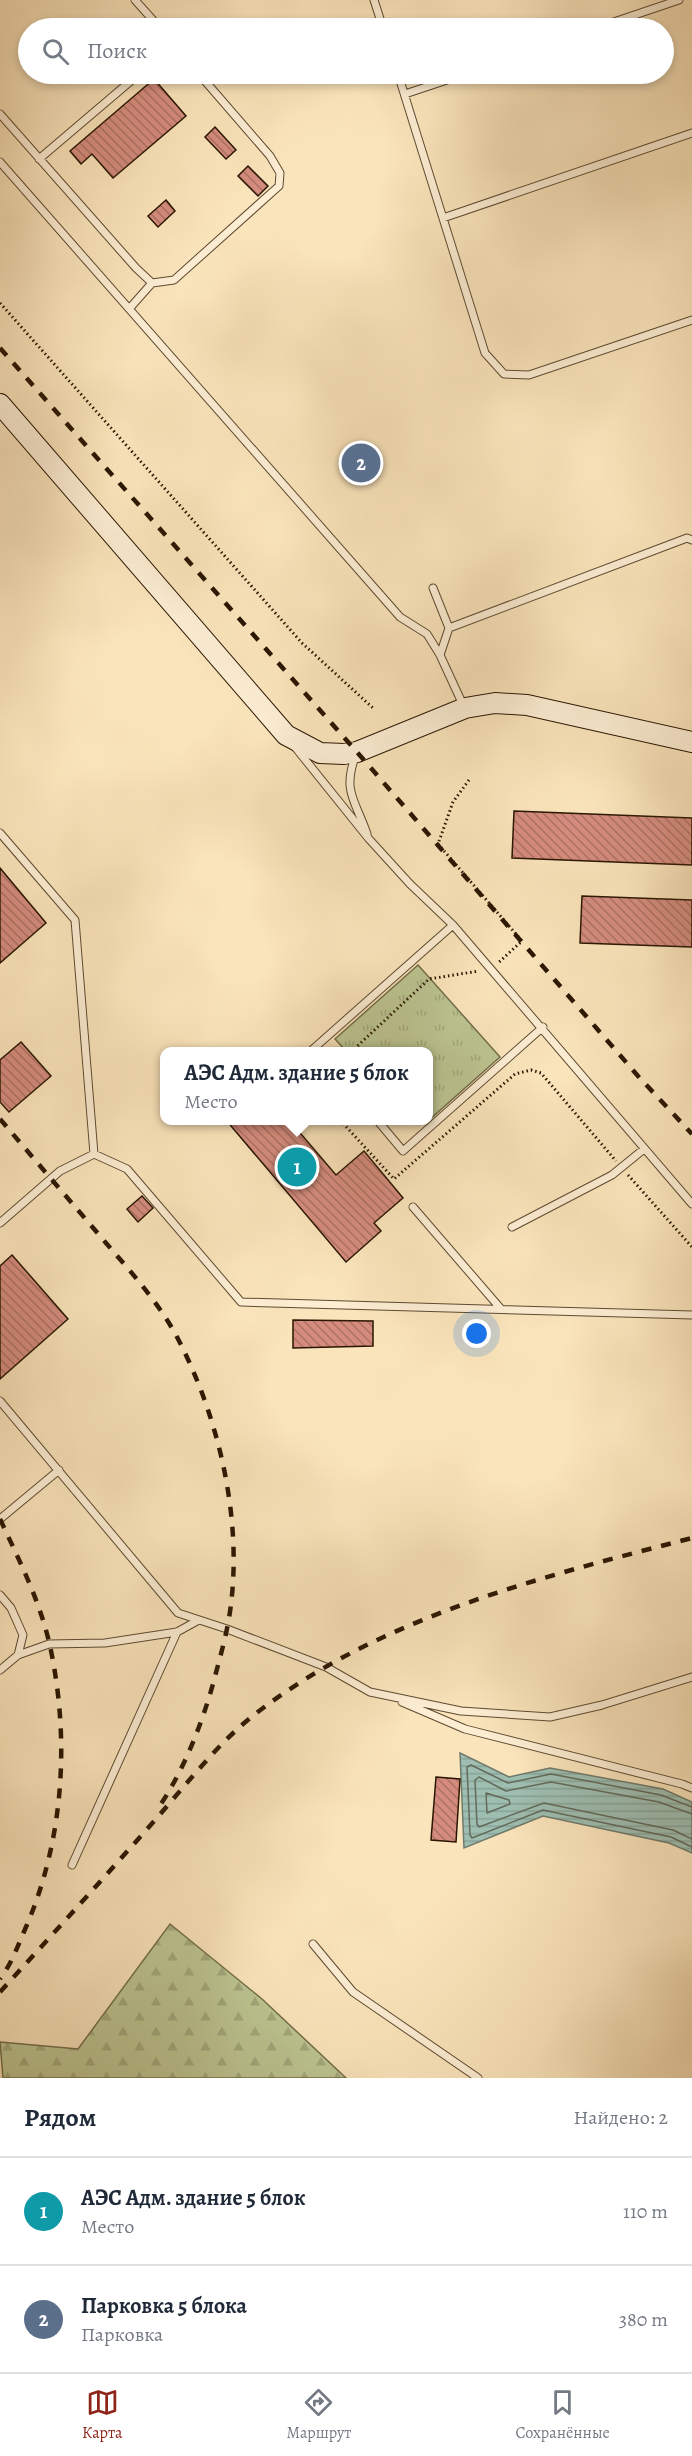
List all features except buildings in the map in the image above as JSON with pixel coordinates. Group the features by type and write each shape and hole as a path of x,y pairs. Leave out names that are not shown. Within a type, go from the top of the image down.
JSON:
{"main road":[{"path":"0,404 286,735 320,753 330,755 357,752 465,708 495,703 526,705 692,742"}],"lane":[{"path":"135,0 151,18"},
{"path":"374,0 380,18"},
{"path":"626,18 679,0"},
{"path":"39,159 127,84"},
{"path":"129,309 152,283 174,280 279,186 280,173 270,156 208,84"},
{"path":"402,84 485,353 504,374 529,375 692,320"},
{"path":"405,94 435,84"},
{"path":"0,114 136,268 152,283"},
{"path":"443,218 692,133"},
{"path":"0,162 400,617 427,633 465,708"},
{"path":"449,628 690,538"},
{"path":"433,588 449,628 440,655"},
{"path":"286,735 369,839 410,884 453,925 543,1027 692,1204"},
{"path":"357,752 349,772 348,783 369,839"},
{"path":"0,832 75,920 94,1154"},
{"path":"314,1047 453,925"},
{"path":"433,1124 543,1027"},
{"path":"380,1125 403,1151 432,1125"},
{"path":"512,1227 612,1175 645,1149"},
{"path":"0,1223 60,1171 94,1154"},
{"path":"94,1154 127,1169 241,1302 692,1314"},
{"path":"413,1207 501,1309"},
{"path":"0,1401 178,1613 326,1667 370,1692 461,1711 550,1717 602,1705 692,1677"},
{"path":"0,1519 59,1470"},
{"path":"0,1595 11,1608 23,1635 18,1655"},
{"path":"0,1670 18,1655 49,1644 105,1643 177,1632 196,1621"},
{"path":"72,1864 177,1632"},
{"path":"389,1696 465,1730 692,1788"},
{"path":"313,1944 353,1992 478,2078"}],"path":[{"path":"0,303 302,643 373,708"},
{"path":"469,780 453,802 438,844 522,941"},
{"path":"356,1047 429,979"},
{"path":"345,1125 394,1179 515,1074 531,1070 541,1073 692,1247"}],"green space":[{"path":"418,965 500,1057 433,1116 433,1047 342,1047 335,1039"},
{"path":"170,1924 262,1999 346,2078 3,2078 0,2042 78,2049"}],"water":[{"path":"460,1753 509,1777 550,1768 663,1789 692,1802 692,1853 669,1843 543,1816 464,1848"}],"railway":[{"path":"0,348 357,752 638,1076 692,1134"},
{"path":"0,1119 135,1277 170,1324 192,1367 224,1467 230,1501 234,1570 228,1624 198,1731 178,1776 161,1804"},
{"path":"0,1519 28,1581 46,1629 56,1681 61,1753 56,1824 49,1859 26,1927 0,1979"},
{"path":"0,1992 240,1726 303,1681 354,1651 463,1604 577,1568 692,1538"}],"place":[{"name":"Парковка 5 блока","path":"361,463"},
{"name":"АЭС Адм. здание 5 блок","path":"297,1167"}]}
